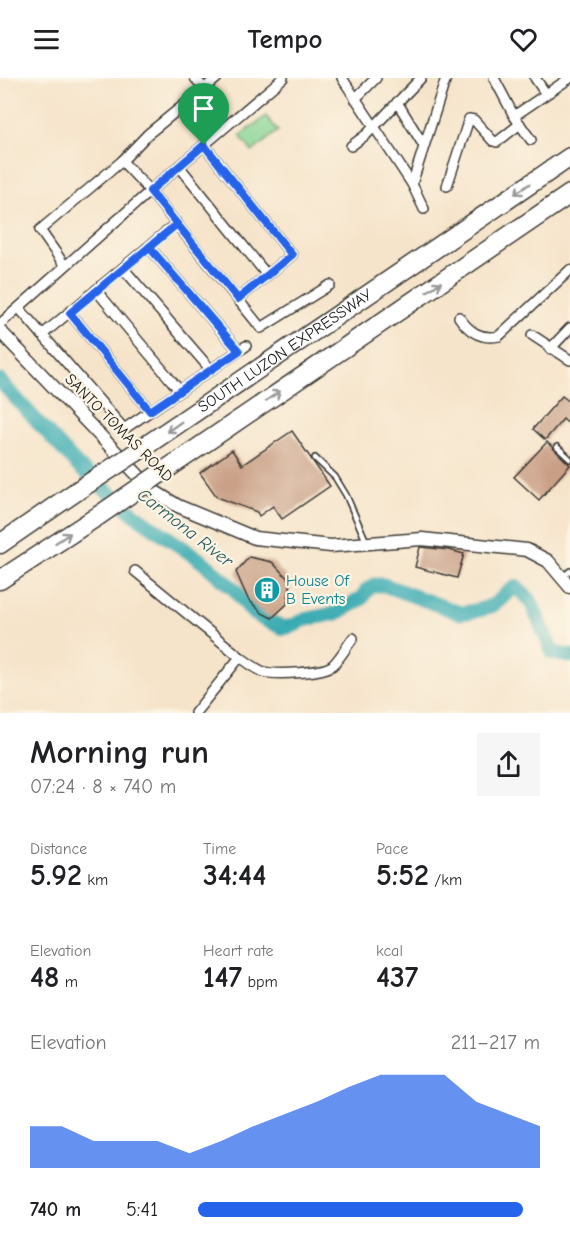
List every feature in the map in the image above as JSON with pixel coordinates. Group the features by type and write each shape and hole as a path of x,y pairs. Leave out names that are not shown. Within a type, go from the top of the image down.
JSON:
{"highway":[{"name":"SOUTH LUZON EXPRESSWAY","path":"0,544 570,157"},
{"name":"SOUTH LUZON EXPRESSWAY","path":"0,580 98,516 570,194"}],"street":[{"path":"195,78 205,90"},
{"path":"64,266 40,230 122,160 147,134 205,90 217,78"},
{"path":"0,324 282,78"},
{"path":"342,78 412,184 424,209"},
{"path":"355,99 376,78"},
{"path":"351,146 421,78"},
{"path":"412,184 446,78"},
{"path":"494,78 514,116 531,140"},
{"path":"535,78 546,94"},
{"path":"514,116 570,78"},
{"path":"397,102 424,146"},
{"path":"447,186 469,119 474,120 493,141 497,142 520,124"},
{"path":"204,145 292,255 238,299"},
{"path":"122,160 150,191 261,328 330,285"},
{"path":"179,166 267,275"},
{"path":"42,335 177,224"},
{"path":"19,308 124,429 243,348 149,247"},
{"path":"123,268 211,370"},
{"path":"459,317 465,326 478,336 491,338 499,336 570,270"},
{"path":"96,290 180,391"},
{"path":"70,313 150,411"},
{"path":"550,349 570,328"},
{"name":"SANTO TOMAS ROAD","path":"0,331 152,490 178,506 255,538 331,546 422,539 527,550 548,561 568,578"},
{"path":"532,335 550,349 570,360"},
{"path":"135,571 259,670 287,673 326,669 333,665 353,638"},
{"path":"195,713 240,657"}],"lane":[{"path":"557,447 570,459"},
{"path":"315,458 335,477 346,495 367,543"}],"green space":[{"path":"266,116 278,131 252,152 240,136"}],"building":[{"path":"562,396 570,402 570,425 563,419 545,440 533,429"},
{"path":"292,431 330,486 282,519 273,506 259,516 257,512 217,497 200,473 232,450 242,465"},
{"path":"547,442 570,465 539,500 514,477"},
{"path":"420,547 464,554 457,578 415,567"},
{"name":"House Of B Events","path":"249,557 272,562 291,582 287,604 272,618 262,613 248,599 236,572"}],"waterway":[{"name":"Carmona River","path":"0,381 79,467 134,514 203,562 234,589 252,612 263,619 284,628 303,620 337,613 361,599 374,585 384,585 460,613 477,611 493,605 516,587 530,600 553,653 570,656"}],"place":[{"name":"House Of B Events","path":"267,590"}],"route":[{"path":"204,145 150,191 177,224 96,290 70,313 150,411 239,351 149,247 177,224 238,299 292,255 204,145"}]}
